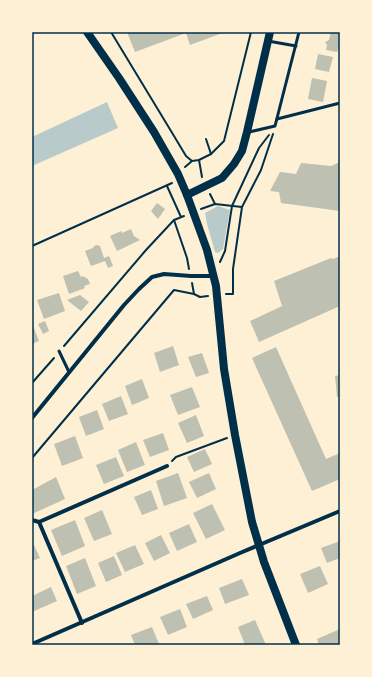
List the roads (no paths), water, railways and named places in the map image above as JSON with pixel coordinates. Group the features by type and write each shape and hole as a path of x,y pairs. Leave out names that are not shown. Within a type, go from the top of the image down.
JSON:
{"main road":[{"path":"87,32 119,78 179,176 207,250 216,286 221,295 224,369 252,522 296,645"},
{"path":"187,195 222,178 234,164 242,151 270,32"}],"street":[{"path":"32,418 124,304 152,277 164,274 214,276"},
{"path":"32,520 39,522 167,466"},
{"path":"32,644 340,511"},
{"path":"39,522 82,623"},
{"path":"42,640 44,645"}],"lane":[{"path":"247,132 275,126 299,32"},
{"path":"268,41 296,46"},
{"path":"277,119 340,103"},
{"path":"59,351 69,372"}]}
